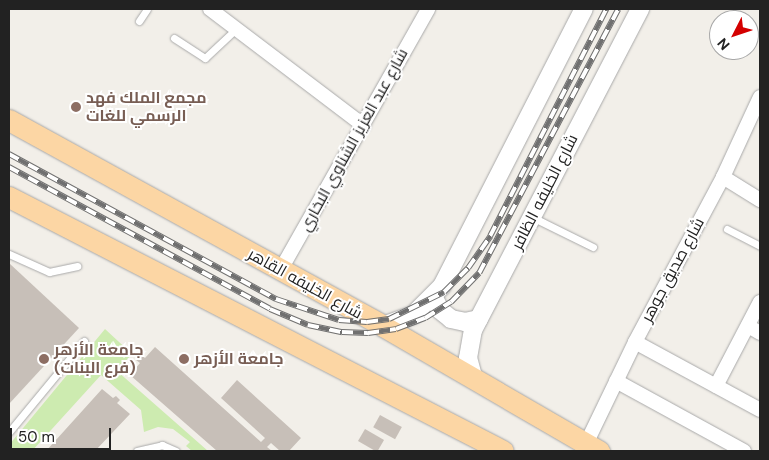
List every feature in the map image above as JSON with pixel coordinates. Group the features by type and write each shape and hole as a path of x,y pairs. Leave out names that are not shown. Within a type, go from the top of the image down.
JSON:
{"main road":[{"name":"شارع الخليفه القاهر","path":"9,120 280,271 383,326 592,447"},
{"path":"9,197 502,451"}],"street":[{"path":"210,9 364,126"},
{"name":"شارع عبد العزيز الشناوي البخاري","path":"280,271 364,126 428,9"},
{"path":"383,326 408,318 434,298 584,9"},
{"name":"شارع الخليفه الظافر","path":"474,380 469,348 479,319 640,9"},
{"name":"شارع صديق جوهر","path":"592,447 616,381 723,177 760,97"},
{"path":"723,177 760,200"},
{"path":"434,298 440,310 451,319 465,322 479,319"},
{"path":"716,386 760,302"},
{"path":"748,326 760,333"},
{"path":"635,342 760,410"},
{"path":"616,381 744,451"}],"lane":[{"path":"139,21 147,9"},
{"path":"174,38 205,58 236,29"},
{"path":"532,217 593,247"},
{"path":"727,229 760,246"},
{"path":"9,254 49,272 78,266"},
{"path":"9,432 84,341"},
{"path":"137,451 162,445 176,451"}],"green space":[{"path":"105,329 132,354 117,371 208,451 192,451 186,446 190,442 173,429 158,427 144,432 141,410 101,375 32,451 9,451 9,445"}],"building":[{"path":"9,263 79,328 9,404"},
{"path":"155,347 261,442 265,438 221,398 237,380 301,438 289,451 280,451 271,443 267,447 272,451 217,451 130,375 140,363 136,360 141,355 145,358"},
{"path":"102,389 113,398 116,396 120,400 117,403 130,414 95,451 46,451"},
{"path":"380,415 402,427 395,439 373,427"},
{"path":"365,429 384,440 378,451 358,441"}],"railway":[{"path":"9,154 276,299 339,320 367,322 389,319 444,292 468,268 490,236 606,9"},
{"path":"9,167 270,309 308,325 342,332 368,333 396,329 425,318 451,302 479,273 618,9"}],"place":[{"name":"مجمع الملك فهد الرسمي للغات","path":"76,107"},
{"name":"جامعة الأزهر (فرع البنات)","path":"44,359"},
{"name":"جامعة الأزهر","path":"184,359"}]}
